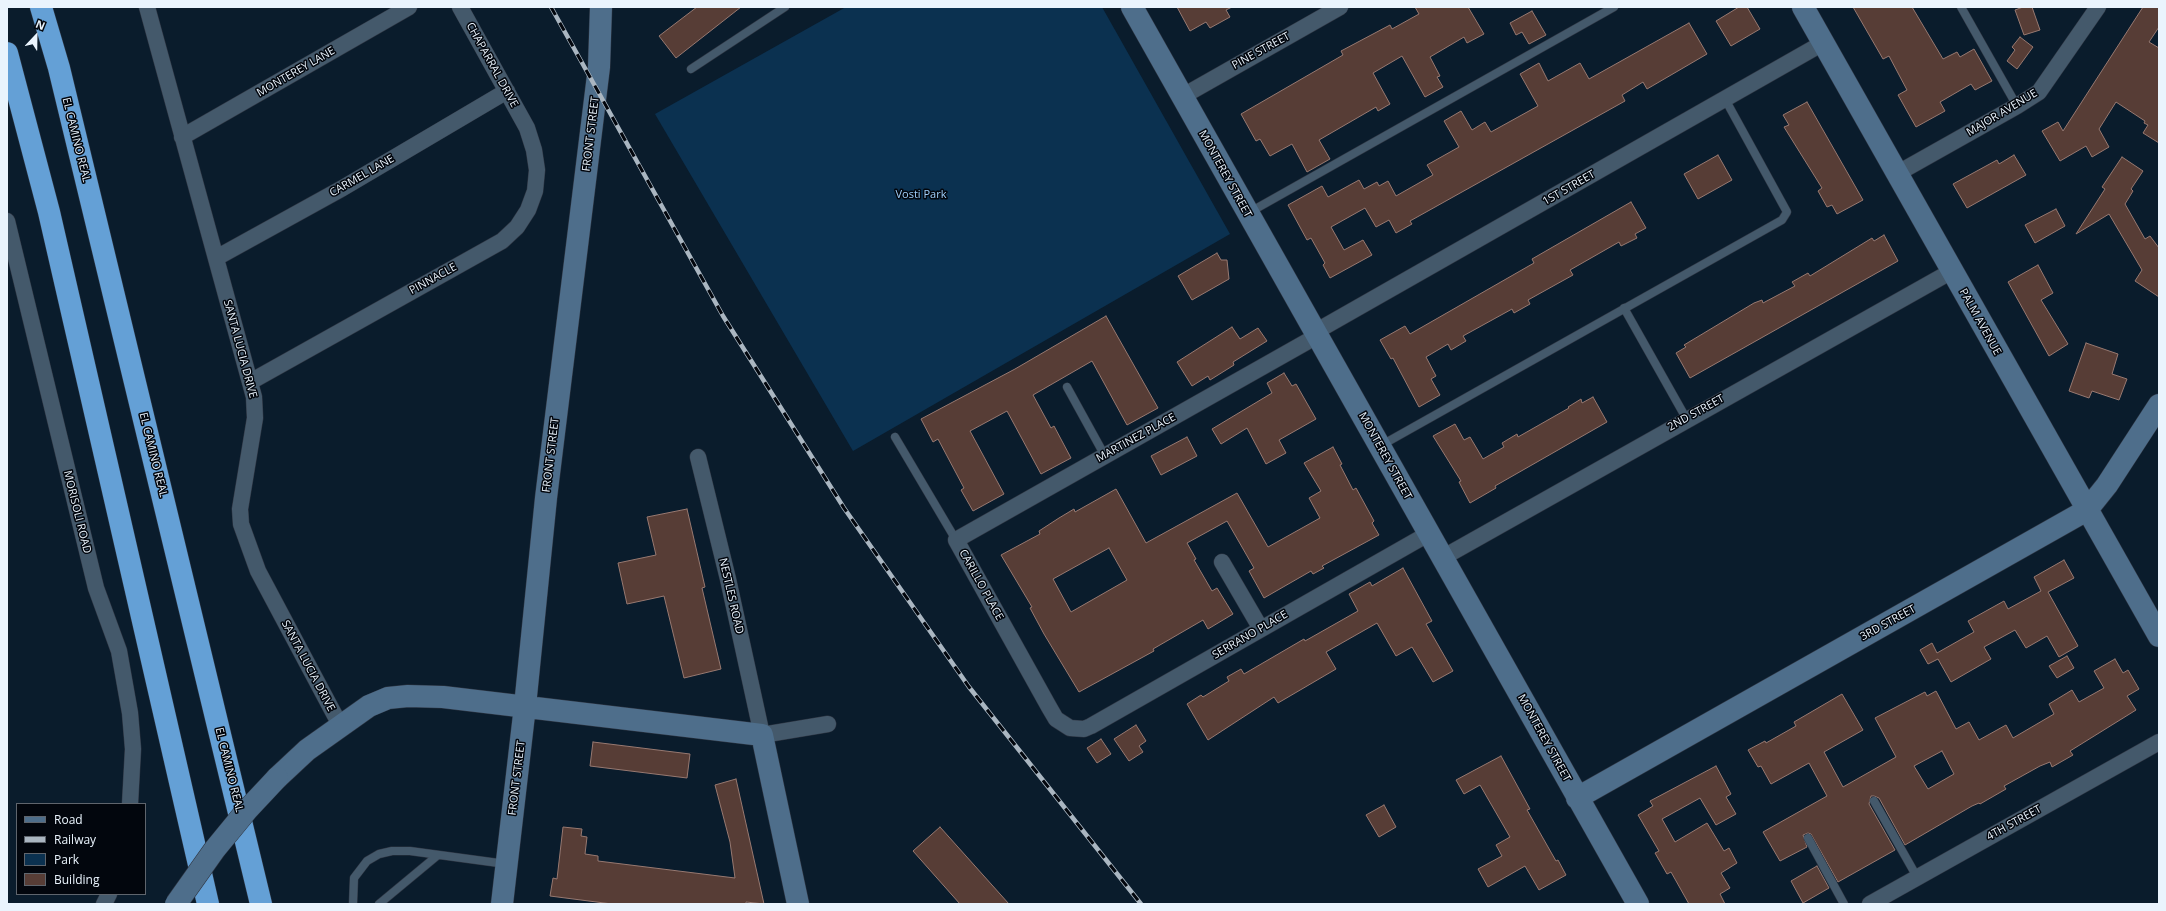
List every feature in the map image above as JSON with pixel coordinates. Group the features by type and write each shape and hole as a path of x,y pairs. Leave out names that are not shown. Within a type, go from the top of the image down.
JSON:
{"highway":[{"name":"EL CAMINO REAL","path":"41,7 59,68 261,904"},
{"path":"7,53 49,212 208,904"}],"street":[{"name":"MONTEREY LANE","path":"182,137 409,7"},
{"name":"CHAPARRAL DRIVE","path":"460,7 525,124"},
{"name":"FRONT STREET","path":"502,904 525,706 547,490 598,74 601,7"},
{"name":"MONTEREY STREET","path":"1132,7 1638,904"},
{"name":"PINE STREET","path":"1183,96 1340,7"},
{"name":"PALM AVENUE","path":"1803,7 2159,636"},
{"name":"MAJOR AVENUE","path":"1898,173 2033,97 2044,86 2098,7"},
{"name":"SANTA LUCIA DRIVE","path":"149,8 182,137 254,397 255,418 240,509 241,524 258,571 340,725"},
{"name":"1ST STREET","path":"1316,334 1823,43"},
{"name":"CARMEL LANE","path":"216,258 341,189 506,90"},
{"name":"PINNACLE","path":"250,382 502,241 512,232 528,210 535,191 537,170 534,150 525,124"},
{"name":"MORISOLI ROAD","path":"7,221 96,588 119,651 130,713 133,749 130,803"},
{"name":"2ND STREET","path":"1442,558 1686,418 1952,271"},
{"name":"MARTINEZ PLACE","path":"956,540 1316,334"},
{"name":"3RD STREET","path":"1578,798 2087,510 2107,485 2159,405"},
{"name":"NESTLES ROAD","path":"698,457 728,579 798,904"},
{"name":"SERRANO PLACE","path":"1070,728 1084,729 1091,726 1428,534"},
{"name":"CARILLO PLACE","path":"956,540 1049,707 1056,718 1070,728"},
{"path":"1222,562 1262,629"},
{"path":"176,904 215,849 247,810 277,778 307,750 340,725 368,706 388,698 408,696 443,697 762,735 828,724"},
{"name":"4TH STREET","path":"1870,904 2159,742"}],"lane":[{"path":"691,69 785,7"},
{"path":"1247,213 1614,7"},
{"path":"1961,7 2017,106"},
{"path":"1380,447 1782,220 1787,212 1725,99"},
{"path":"1624,308 1686,418"},
{"path":"1067,387 1105,456"},
{"name":"CARILLO PLACE","path":"895,437 956,540"},
{"path":"1874,801 1917,877"},
{"path":"1808,838 1844,904"},
{"path":"353,904 354,878 360,868 378,854 392,851 438,855 506,864"},
{"path":"378,904 438,855"}],"green space":[{"name":"Vosti Park","path":"846,7 1102,7 1230,234 853,451 655,114"}],"building":[{"path":"697,7 741,7 676,58 659,36"},
{"path":"1177,7 1232,7 1226,10 1230,17 1210,28 1206,22 1190,31"},
{"path":"1415,7 1468,7 1484,34 1467,43 1464,37 1430,57 1440,76 1437,77 1443,87 1425,97 1402,56 1373,73 1390,104 1378,111 1376,107 1319,140 1330,159 1307,172 1292,144 1270,156 1260,139 1256,141 1241,114 1343,55 1341,51 1390,25 1392,29 1419,14"},
{"path":"1739,7 1747,7 1760,29 1731,46 1716,21"},
{"path":"1853,7 1912,7 1943,59 1957,52 1960,57 1974,49 1992,81 1975,90 1971,84 1940,102 1945,111 1916,127 1898,95 1907,90 1889,56 1883,59"},
{"path":"2023,7 2032,7 2040,30 2024,35 2015,10"},
{"path":"2143,7 2159,7 2159,27 2149,42 2159,48 2159,143 2143,133 2148,125 2144,123 2145,121 2116,102 2099,129 2109,147 2092,157 2086,146 2060,161 2042,131 2058,122 2063,131"},
{"path":"1532,11 1546,35 1529,44 1522,32 1516,35 1510,23"},
{"path":"1689,23 1707,54 1647,89 1643,82 1622,95 1625,101 1410,221 1412,224 1396,233 1389,220 1376,227 1365,208 1331,227 1344,250 1363,240 1372,255 1330,278 1323,265 1325,263 1311,238 1307,240 1288,205 1322,186 1328,197 1359,180 1364,189 1377,182 1379,186 1388,181 1396,196 1433,175 1427,165 1459,147 1444,121 1461,111 1472,130 1485,122 1491,132 1538,106 1520,74 1539,63 1548,81 1580,63 1589,79"},
{"path":"2020,37 2033,47 2017,69 2007,61 2015,50 2012,47"},
{"path":"1807,102 1863,200 1837,214 1832,205 1827,207 1818,191 1822,188 1784,127 1789,125 1783,115"},
{"path":"1718,155 1732,180 1698,199 1684,174"},
{"path":"2014,155 2026,175 1967,208 1953,184 1997,160 1999,164"},
{"path":"2122,157 2143,171 2131,189 2133,191 2125,204 2145,239 2150,236 2159,248 2159,297 2135,281 2142,270 2109,214 2076,234 2105,189 2102,187"},
{"path":"1631,202 1646,228 1635,234 1637,238 1621,246 1619,242 1570,270 1573,275 1528,300 1530,304 1514,313 1512,309 1463,336 1466,341 1451,350 1448,344 1426,357 1436,376 1431,379 1440,395 1419,407 1393,358 1391,359 1380,340 1405,326 1410,334 1534,263 1532,259"},
{"path":"2056,209 2065,226 2035,243 2025,225"},
{"path":"1884,235 1898,261 1690,378 1676,353 1686,347 1684,345 1754,303 1762,300 1763,303 1795,286 1792,282 1808,273 1810,276 1872,238 1874,241"},
{"path":"1217,253 1221,260 1227,260 1229,279 1192,300 1178,276"},
{"path":"2038,265 2053,293 2041,300 2068,344 2049,356 2008,282"},
{"path":"1106,316 1158,408 1127,425 1092,361 1033,395 1051,428 1054,426 1071,458 1041,474 1007,411 970,431 1004,494 973,511 961,490 964,488 938,439 933,442 921,419 1015,369"},
{"path":"1232,327 1240,339 1258,328 1267,341 1233,362 1234,365 1210,380 1208,376 1192,386 1177,362"},
{"path":"2086,343 2118,354 2112,374 2127,379 2119,400 2092,391 2089,398 2069,391"},
{"path":"1284,373 1292,386 1296,384 1316,419 1279,440 1286,453 1266,464 1247,428 1221,444 1212,429 1272,393 1267,383"},
{"path":"1593,397 1607,422 1495,486 1496,488 1470,503 1459,482 1461,481 1433,436 1455,424 1464,440 1470,437 1483,459 1504,447 1502,443 1517,434 1518,437 1569,408 1568,407 1581,399 1582,403"},
{"path":"1187,437 1197,456 1161,475 1151,456"},
{"path":"1333,447 1342,464 1340,465 1353,490 1356,488 1374,521 1372,523 1379,535 1322,566 1324,568 1313,574 1311,571 1264,598 1249,571 1254,568 1227,521 1187,543 1196,559 1194,560 1212,591 1217,588 1233,614 1208,629 1203,620 1153,649 1154,651 1079,692 1044,634 1030,608 1032,607 1001,555 1040,534 1039,531 1074,509 1075,512 1116,489 1146,543 1237,493 1268,547 1320,518 1309,498 1321,491 1304,463","holes":["1109,548 1127,580 1071,612 1053,579"]},
{"path":"687,509 705,587 702,588 721,669 684,678 664,596 627,604 618,563 656,555 647,517"},
{"path":"2064,560 2074,578 2048,592 2078,646 2059,657 2047,636 2026,648 2015,630 1984,647 1991,659 1951,682 1938,659 1928,664 1920,650 1932,643 1937,653 1974,632 1968,621 2004,601 2008,609 2041,591 2034,577"},
{"path":"1403,568 1432,621 1426,624 1453,671 1433,682 1412,647 1396,656 1377,623 1326,652 1336,669 1278,703 1274,697 1208,740 1187,704 1201,695 1203,697 1229,681 1227,677 1241,669 1244,674 1304,639 1305,641 1358,611 1349,594 1370,582 1372,586"},
{"path":"2067,656 2074,668 2057,678 2049,666"},
{"path":"2115,659 2123,673 2128,670 2139,689 2127,696 2136,710 2070,751 2073,755 2052,767 2050,762 2040,766 2004,786 2006,789 1980,804 1979,803 1972,806 1905,845 1879,798 1871,796 1869,804 1895,850 1838,882 1811,834 1808,833 1803,835 1807,847 1780,861 1763,832 1827,796 1809,763 1771,784 1761,766 1758,767 1748,750 1765,741 1766,743 1796,726 1794,722 1842,694 1863,730 1824,752 1843,787 1896,757 1875,718 1925,692 1927,696 1936,691 1956,729 1969,722 1979,740 2006,725 2013,738 2054,714 2049,704 2072,690 2079,702 2104,688 2094,671","holes":["1942,751 1954,774 1928,789 1914,766"]},
{"path":"1136,725 1146,741 1139,746 1143,752 1129,761 1114,739"},
{"path":"1101,739 1111,754 1097,763 1087,748"},
{"path":"593,742 690,754 687,778 590,766"},
{"path":"1501,756 1530,809 1527,810 1556,861 1558,860 1566,875 1539,890 1525,866 1488,887 1478,869 1502,856 1496,845 1510,837 1480,785 1464,794 1456,780"},
{"path":"1716,766 1731,794 1726,797 1736,814 1716,825 1700,798 1662,819 1675,842 1707,823 1724,851 1729,848 1737,863 1721,873 1730,888 1720,894 1725,904 1689,904 1671,872 1667,874 1655,853 1659,851 1638,815 1653,806 1650,801"},
{"path":"736,779 764,904 746,902 746,904 612,904 550,896 553,878 557,879 563,827 582,829 581,836 587,837 585,854 598,856 598,861 735,878 730,842 715,785"},
{"path":"1384,805 1396,827 1379,837 1366,815"},
{"path":"940,827 1009,904 960,904 913,851"},
{"path":"1817,866 1829,888 1803,903 1791,881"}],"railway":[{"path":"551,7 723,316 844,508 969,687 1141,904"}]}
